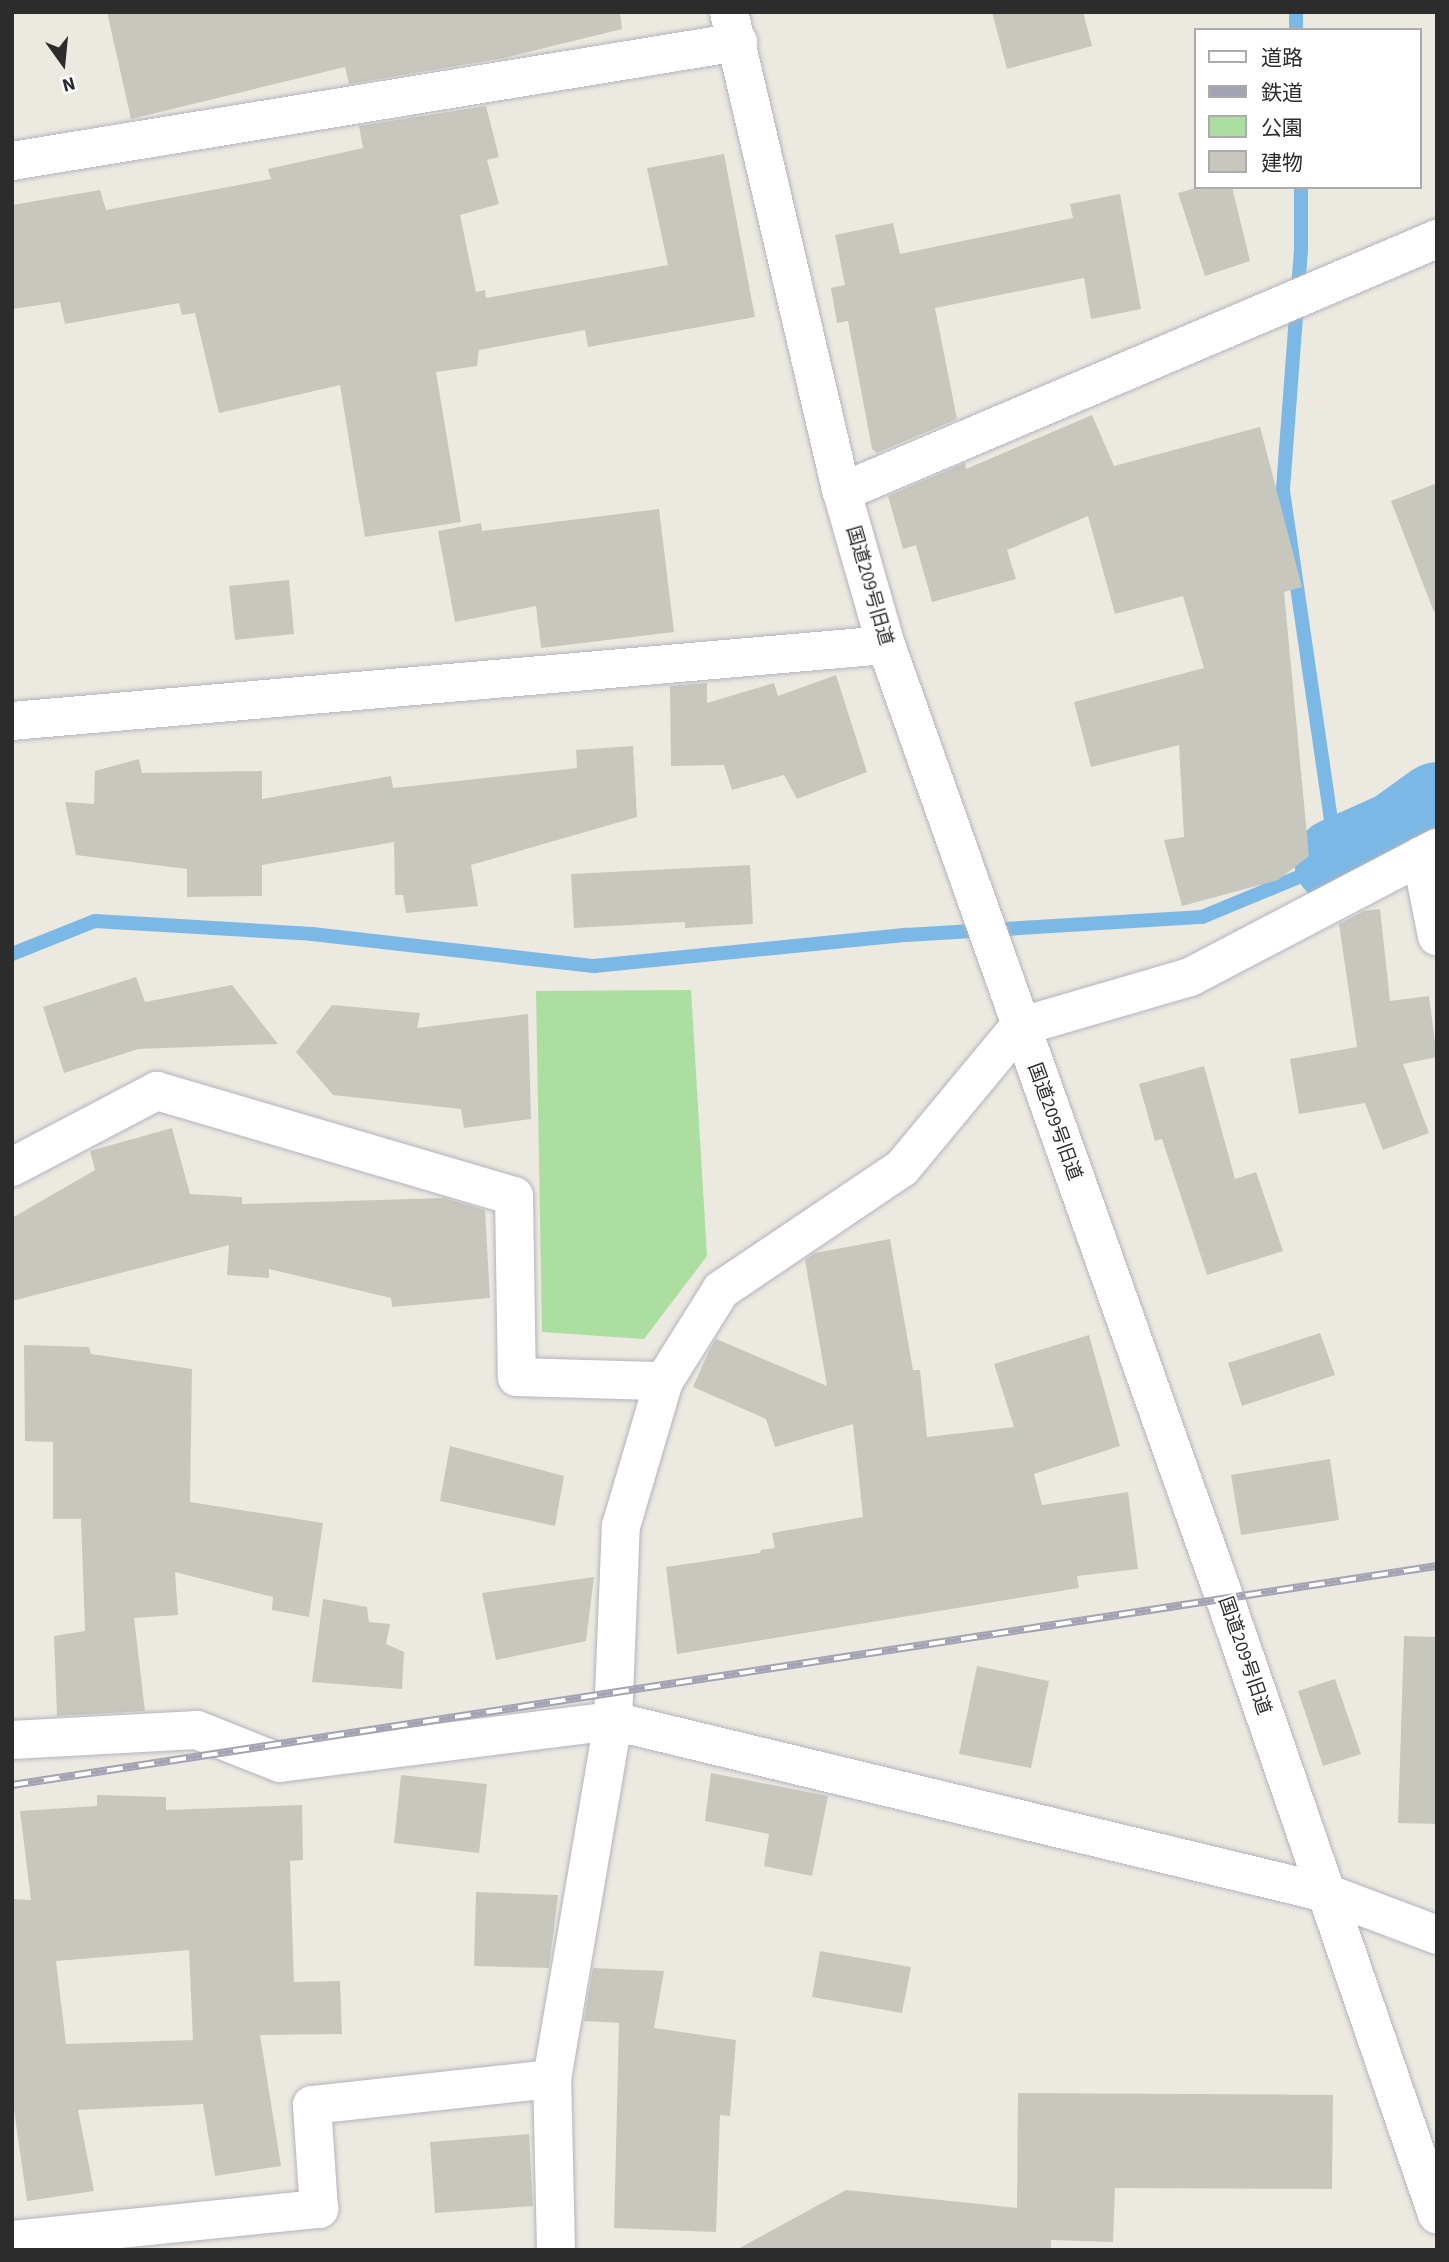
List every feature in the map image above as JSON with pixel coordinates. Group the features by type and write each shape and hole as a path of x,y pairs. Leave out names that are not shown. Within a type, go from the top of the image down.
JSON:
{"street":[{"path":"12,161 733,27"},
{"name":"国道209号旧道","path":"733,27 842,492 886,645 1437,2214"},
{"path":"842,492 1437,239"},
{"path":"12,721 886,645"},
{"path":"556,2250 552,2079 613,1721 621,1526 664,1381 721,1290 902,1168 1020,1027 1190,977 1429,852 1437,936"},
{"path":"12,1167 157,1091 514,1196 517,1377 664,1381"},
{"path":"12,1740 197,1730 280,1763 613,1721 1326,1893 1437,1936"},
{"path":"12,2240 239,2234 319,2209 312,2105 552,2079"}],"green space":[{"path":"691,990 707,1256 644,1339 542,1332 536,991"}],"building":[{"path":"107,12 620,12 622,29 504,58 349,84 345,67 131,119"},
{"path":"992,12 1083,12 1092,46 1007,69"},
{"path":"486,106 499,157 487,160 499,204 460,215 476,292 485,290 486,298 668,265 647,168 724,154 755,317 588,347 585,330 479,350 477,366 436,372 461,522 365,537 340,385 219,413 195,313 182,315 179,303 65,324 60,302 12,309 12,205 100,190 106,210 271,179 268,169 363,148 359,126"},
{"path":"1194,188 1232,189 1250,261 1205,276 1178,193"},
{"path":"1120,194 1141,309 1091,319 1084,278 935,308 957,419 877,453 872,449 848,321 837,323 831,288 845,285 835,235 893,223 900,254 1073,218 1070,204"},
{"path":"1092,415 1114,466 1260,427 1302,587 1284,592 1309,856 1278,880 1182,906 1164,840 1184,837 1179,745 1091,767 1074,702 1204,668 1183,596 1115,614 1088,516 1007,550 1016,579 932,602 916,545 903,549 888,496 965,463 966,469"},
{"path":"1437,483 1437,611 1434,612 1391,501"},
{"path":"659,509 674,632 541,648 536,606 455,622 438,531 481,523 482,531"},
{"path":"289,580 294,634 235,640 229,586"},
{"path":"836,675 867,772 797,799 784,775 732,790 724,765 671,766 670,686 707,683 707,703 774,683 778,696"},
{"path":"633,746 637,817 471,865 478,906 406,913 403,895 395,895 394,842 262,865 262,896 187,897 187,869 76,855 65,802 94,804 95,771 139,759 142,773 262,771 262,799 391,776 393,788 577,768 576,750"},
{"path":"750,865 753,924 685,928 685,922 574,928 571,874"},
{"path":"1380,909 1390,1001 1429,996 1437,1057 1403,1064 1429,1133 1383,1150 1365,1103 1299,1114 1290,1059 1357,1047 1339,924 1364,911"},
{"path":"136,977 145,1002 232,985 278,1044 138,1049 64,1073 43,1007"},
{"path":"332,1005 420,1013 417,1028 528,1014 531,1119 464,1128 461,1109 333,1095 296,1052"},
{"path":"1204,1066 1235,1179 1256,1172 1283,1251 1207,1275 1162,1139 1155,1141 1139,1084"},
{"path":"172,1128 190,1194 242,1197 242,1204 444,1198 485,1210 490,1298 392,1307 391,1298 269,1269 269,1278 227,1275 229,1245 12,1301 12,1218 95,1170 90,1151"},
{"path":"890,1239 913,1370 920,1370 927,1437 1014,1427 994,1364 1089,1335 1120,1446 1034,1474 1042,1505 1128,1492 1138,1569 1077,1576 1079,1588 677,1654 666,1567 760,1553 761,1550 775,1548 772,1533 863,1517 853,1424 775,1447 766,1419 693,1387 709,1351 716,1339 827,1386 805,1260 815,1253"},
{"path":"1320,1333 1335,1375 1242,1406 1228,1363"},
{"path":"24,1345 89,1347 91,1354 192,1369 190,1502 323,1523 309,1617 272,1610 273,1597 175,1572 178,1615 134,1618 145,1711 57,1716 54,1636 85,1631 81,1519 53,1519 53,1442 25,1441"},
{"path":"450,1446 564,1476 555,1526 440,1501"},
{"path":"1330,1459 1339,1520 1241,1535 1231,1475"},
{"path":"594,1577 586,1641 496,1660 482,1593"},
{"path":"323,1599 367,1607 369,1622 390,1624 386,1644 404,1652 402,1689 312,1682"},
{"path":"1404,1636 1437,1637 1437,1824 1398,1823"},
{"path":"977,1666 1049,1681 1031,1768 959,1754"},
{"path":"1335,1679 1361,1754 1323,1766 1298,1691"},
{"path":"711,1773 828,1796 812,1876 764,1866 769,1834 705,1821"},
{"path":"401,1775 487,1784 479,1853 394,1843"},
{"path":"97,1795 166,1797 166,1810 302,1805 303,1860 290,1861 294,1982 340,1981 342,2034 260,2035 281,2166 215,2176 203,2104 78,2110 94,2191 27,2201 12,2096 12,1899 31,1900 20,1811 97,1806","holes":["189,1950 193,2040 66,2044 56,1961"]},
{"path":"476,1892 558,1895 549,1968 474,1966"},
{"path":"820,1951 911,1967 902,2013 812,1997"},
{"path":"593,1968 664,1971 654,2028 736,2040 730,2116 720,2115 716,2232 614,2228 619,2023 584,2021"},
{"path":"1018,2093 1333,2095 1332,2189 1115,2188 1113,2242 1051,2240 1051,2250 736,2250 846,2190 1017,2208"},
{"path":"529,2134 533,2206 435,2213 430,2142"}],"waterway":[{"path":"1296,12 1296,28"},
{"path":"12,954 95,921 312,934 594,966 906,935 1202,917 1337,861 1283,489 1301,252 1301,189"},
{"path":"1337,861 1397,834 1437,805"}],"railway":[{"path":"12,1785 1437,1566"}]}
